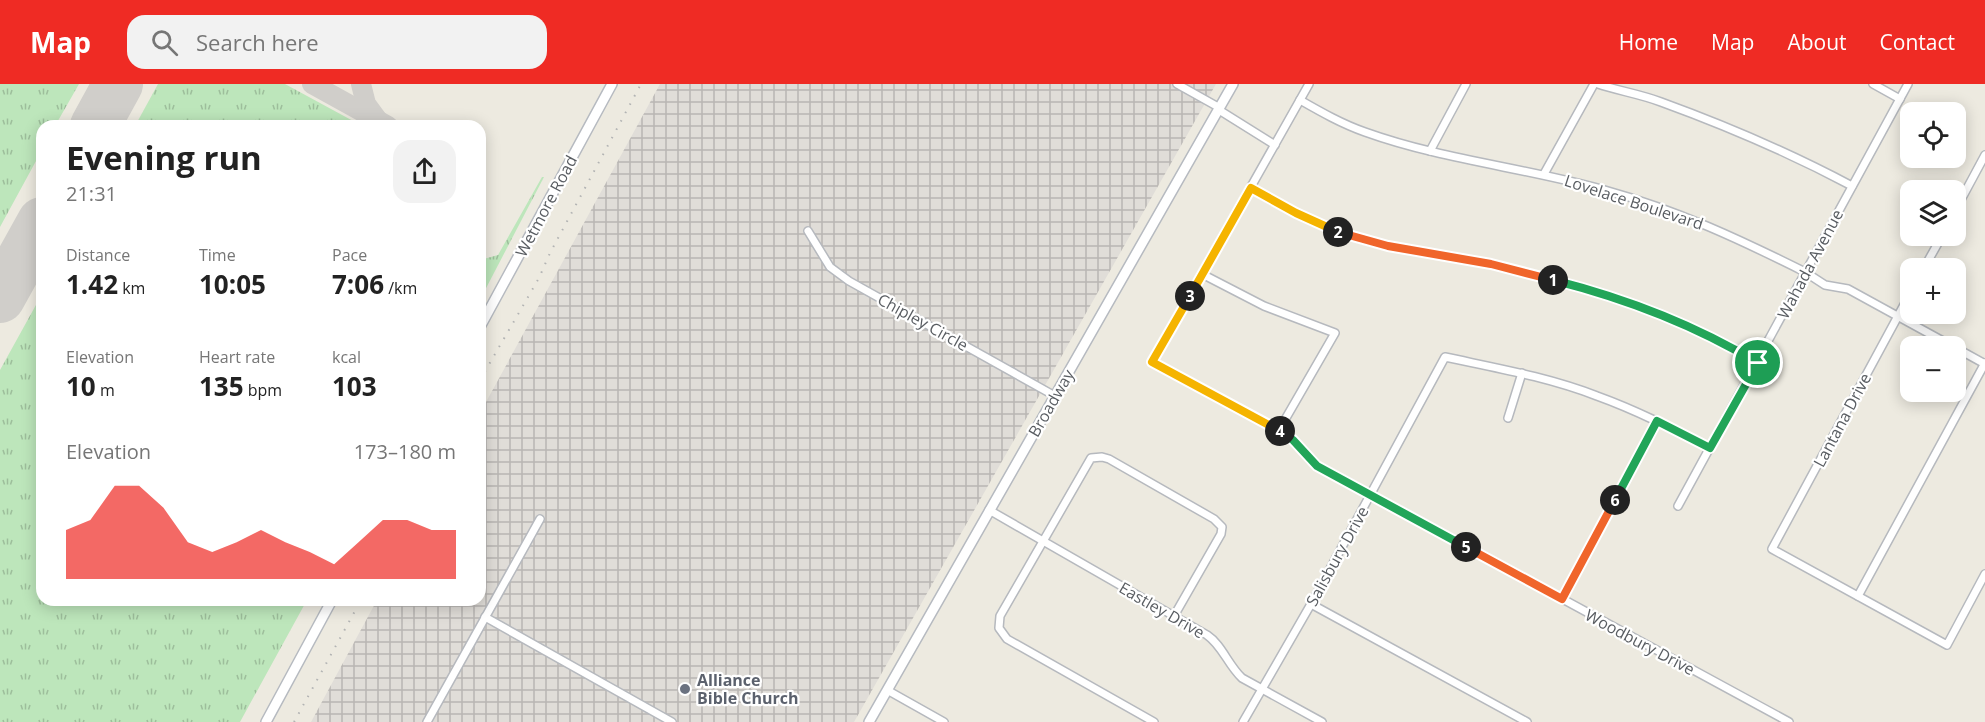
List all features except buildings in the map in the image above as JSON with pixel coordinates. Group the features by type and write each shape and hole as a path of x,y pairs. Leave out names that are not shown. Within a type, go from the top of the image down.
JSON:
{"main road":[{"name":"Wetmore Road","path":"486,316 612,84"},
{"name":"Broadway","path":"869,722 1233,84"},
{"path":"266,722 329,606"}],"street":[{"path":"1177,84 1275,145"},
{"path":"1279,430 1335,333 1263,306 1202,274 1309,84"},
{"path":"1430,151 1466,84"},
{"path":"1544,174 1596,84 1657,100 1755,138 1852,186"},
{"path":"1873,84 1900,99"},
{"name":"Wahada Avenue","path":"1678,506 1758,363 1908,84"},
{"name":"Lovelace Boulevard","path":"1300,100 1343,123 1366,132 1430,151 1544,174 1610,191 1704,223 1805,272 1825,285 1848,288 1933,336"},
{"path":"1966,190 1985,155"},
{"path":"1251,188 1296,213 1338,232 1388,246 1491,264 1587,288 1652,311 1738,351 1758,363"},
{"name":"Chipley Circle","path":"808,231 830,267 849,281 1055,396"},
{"name":"Woodbury Drive","path":"1202,274 1152,362 1279,430 1293,440 1317,466 1789,722"},
{"name":"Lantana Drive","path":"1858,596 1772,549 1900,313"},
{"name":"Lovelace Boulevard","path":"1966,354 1985,364"},
{"name":"Salisbury Drive","path":"1243,722 1311,604 1444,357 1522,373"},
{"path":"1985,364 1858,596 1947,645 1985,574"},
{"path":"1508,418 1522,373 1596,395 1657,421 1710,448"},
{"path":"1562,599 1657,421"},
{"path":"1154,722 1007,639 999,630 1000,616 1090,458 1102,457 1119,465 1214,519 1222,527 1221,534 1174,616"},
{"name":"Eastley Drive","path":"989,510 1214,640 1231,668 1242,678 1322,722"},
{"path":"427,722 540,519"},
{"path":"1311,604 1527,722"},
{"path":"485,617 672,722"},
{"path":"887,690 944,722"}],"shaded area":[{"path":"660,84 1216,84 854,722 311,722 374,606 486,606 486,402"}],"green space":[{"path":"0,84 79,84 58,120 36,120 36,161 0,227"},
{"path":"158,84 285,84 351,120 138,120"},
{"path":"544,177 486,288 486,258 498,255"},
{"path":"36,305 36,606 304,606 240,722 0,722 0,370"}],"taxiway":[{"path":"312,84 377,120"},
{"path":"361,84 366,104 377,119"},
{"path":"0,261 20,251 36,231"},
{"path":"0,282 7,286"}],"runway":[{"path":"98,120 118,84"},
{"path":"0,298 36,233"}],"railway":[{"path":"486,370 539,278 550,253 641,84"},
{"path":"294,722 358,606"}],"place":[{"name":"Alliance Bible Church","path":"685,689"}],"route":[{"path":"1251,188 1296,213 1338,232 1388,246 1491,264 1587,288 1652,311 1738,351 1758,363 1710,448 1657,421 1562,599 1317,466 1284,433 1152,362 1251,188"}]}
